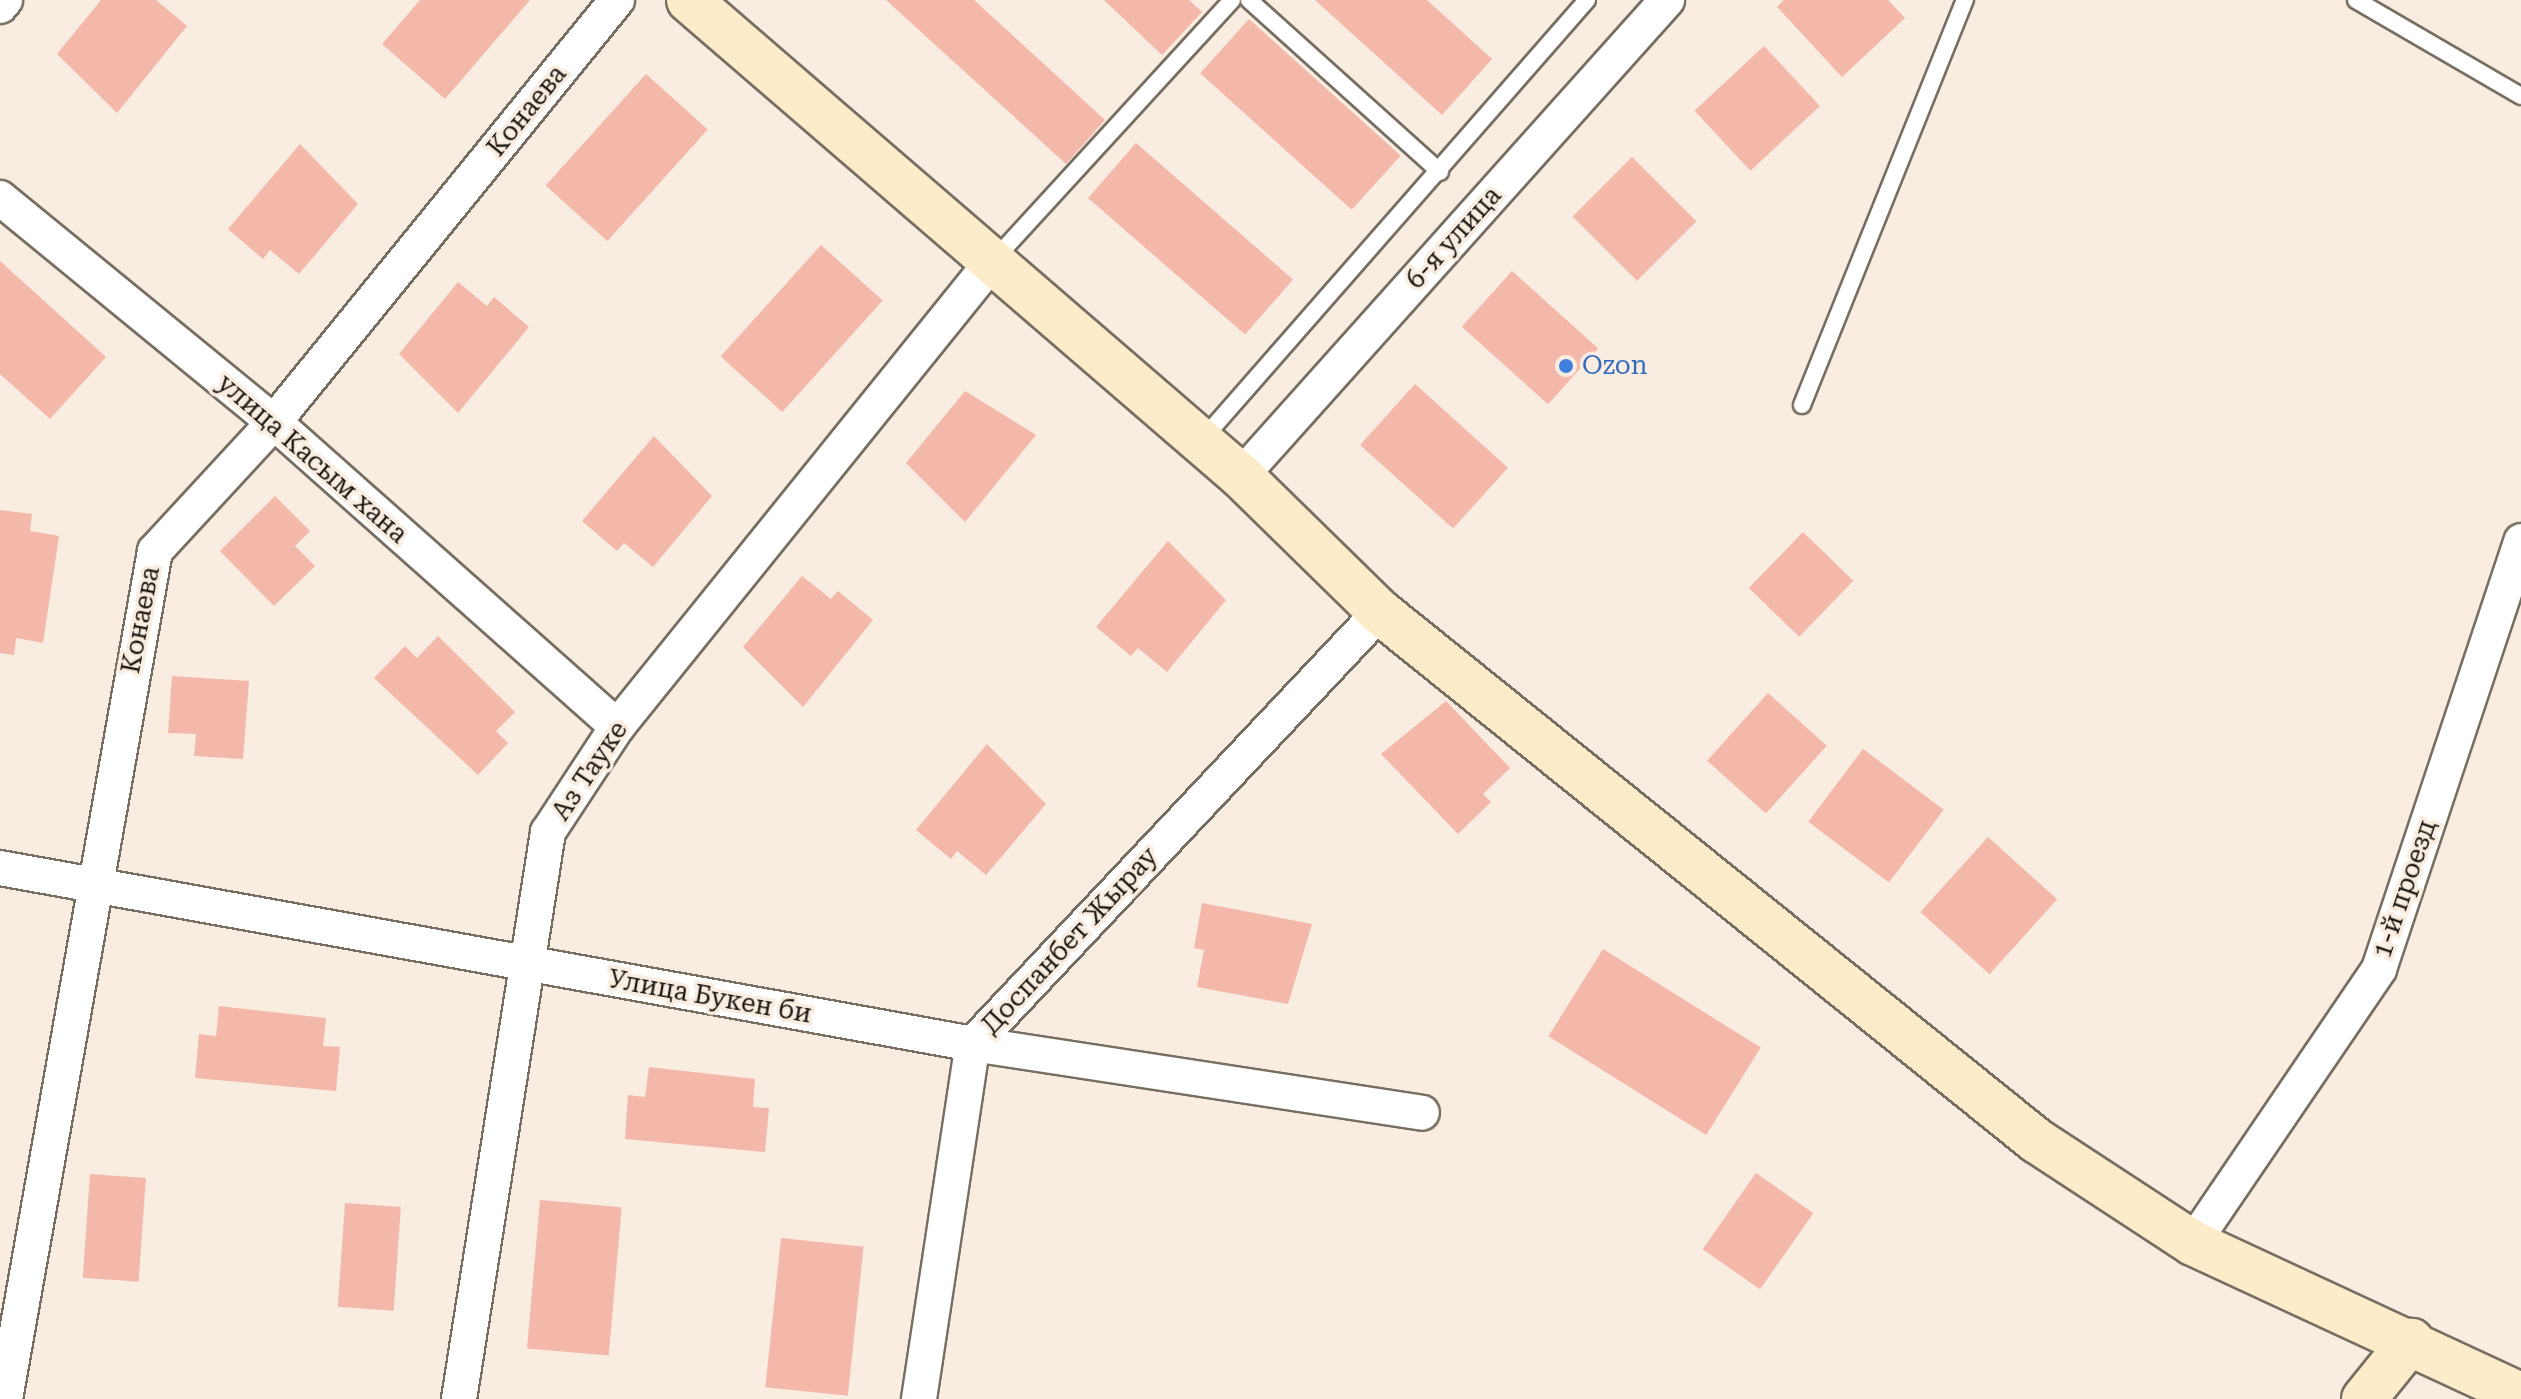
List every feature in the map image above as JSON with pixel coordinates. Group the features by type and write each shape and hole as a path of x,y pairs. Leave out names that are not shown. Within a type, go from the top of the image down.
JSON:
{"street":[{"path":"0,6 5,0"},
{"name":"Конаева","path":"5,1399 99,886 145,573 155,551 274,422 617,0"},
{"path":"689,0 1241,476 1380,612 2037,1141 2193,1243 2411,1341 2521,1395"},
{"name":"6-я улица","path":"1241,476 1667,0"},
{"name":"улица Касым хана","path":"0,198 274,422 617,727"},
{"name":"Аз Тауке","path":"459,1399 525,963 548,832 617,727 991,263"},
{"name":"1-й проезд","path":"2193,1243 2379,969 2521,541"},
{"name":"Доспанбет Жырау","path":"919,1399 973,1044 1380,612"},
{"name":"Улица Букен би","path":"0,868 973,1044 1422,1113"},
{"path":"2364,1399 2411,1341"}],"lane":[{"path":"991,263 1232,0"},
{"path":"1249,0 1440,172"},
{"path":"1201,441 1440,172 1587,0"},
{"path":"1802,405 1965,0"},
{"path":"2356,0 2521,96"}],"building":[{"path":"101,0 156,0 187,26 117,113 57,54"},
{"path":"420,0 530,0 445,99 382,44"},
{"path":"886,0 974,0 1105,120 1066,164"},
{"path":"1104,0 1189,0 1202,12 1162,55"},
{"path":"1315,0 1427,0 1492,59 1442,115"},
{"path":"1784,0 1888,0 1905,18 1842,77 1777,7"},
{"path":"1249,19 1401,156 1352,210 1200,73"},
{"path":"1764,46 1820,106 1750,171 1695,111"},
{"path":"646,74 708,130 607,241 546,185"},
{"path":"1136,143 1293,279 1245,335 1088,198"},
{"path":"300,144 358,204 299,274 270,250 263,259 228,229"},
{"path":"1632,157 1696,221 1637,281 1573,216"},
{"path":"821,245 883,301 782,412 721,356"},
{"path":"0,261 106,357 50,419 0,374"},
{"path":"1512,271 1598,349 1548,404 1462,327"},
{"path":"458,282 487,306 494,297 529,327 458,413 399,354"},
{"path":"1415,384 1508,468 1453,529 1360,445"},
{"path":"965,391 1036,435 965,522 906,463"},
{"path":"654,436 712,496 653,567 624,543 617,551 582,521"},
{"path":"275,496 310,531 295,546 315,566 274,606 220,551"},
{"path":"0,510 32,514 30,531 59,536 43,643 16,638 14,655 0,653"},
{"path":"1803,532 1853,581 1799,637 1749,588"},
{"path":"1168,541 1226,600 1167,672 1138,648 1131,656 1096,627"},
{"path":"802,576 831,599 838,591 873,620 803,707 743,647"},
{"path":"438,636 515,712 496,731 508,743 478,775 374,678 405,646 417,658"},
{"path":"172,676 249,681 243,759 194,756 196,734 168,733"},
{"path":"1768,693 1827,746 1766,813 1707,761"},
{"path":"1446,701 1510,768 1483,794 1491,802 1458,834 1381,754"},
{"path":"987,744 1046,804 986,875 957,851 951,859 916,830"},
{"path":"1863,749 1944,810 1889,882 1808,822"},
{"path":"1988,837 2057,899 1990,974 1920,912"},
{"path":"1202,903 1312,924 1288,1004 1197,987 1204,950 1194,948"},
{"path":"1603,949 1761,1048 1706,1135 1548,1036"},
{"path":"219,1006 326,1018 323,1046 340,1047 336,1091 195,1078 199,1034 216,1036"},
{"path":"649,1067 755,1079 753,1107 769,1108 765,1152 625,1139 628,1095 645,1097"},
{"path":"1756,1173 1813,1213 1760,1289 1703,1249"},
{"path":"90,1174 146,1178 139,1282 83,1278"},
{"path":"540,1200 622,1207 609,1356 527,1348"},
{"path":"345,1203 401,1207 394,1311 338,1307"},
{"path":"781,1238 864,1247 848,1396 765,1387"}],"place":[{"name":"Ozon","path":"1566,366"}]}
